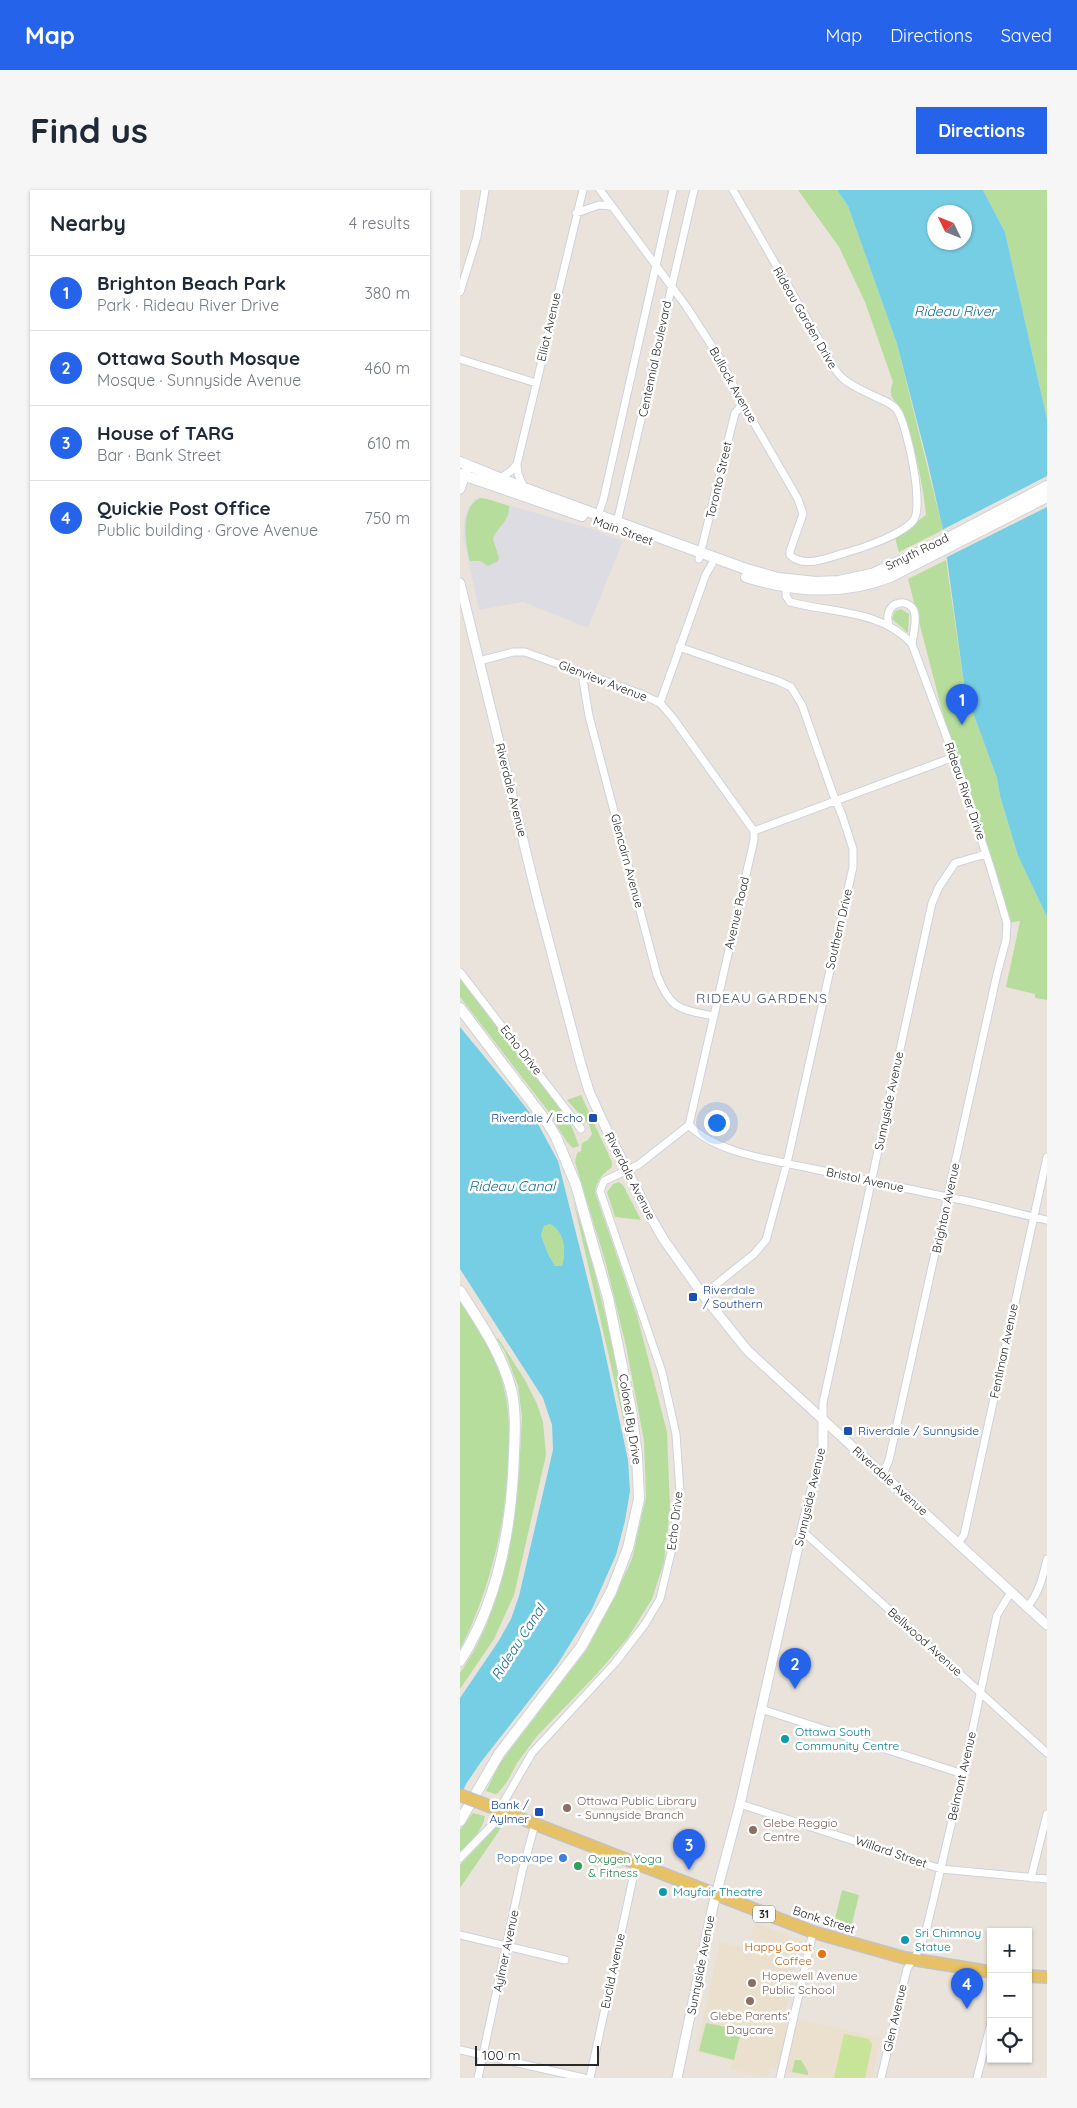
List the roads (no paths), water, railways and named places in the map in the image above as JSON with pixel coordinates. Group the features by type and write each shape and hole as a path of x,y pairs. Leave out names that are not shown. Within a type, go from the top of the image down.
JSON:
{"main road":[{"name":"Main Street","path":"463,469 700,556 778,578"},
{"name":"Main Street","path":"463,469 524,488 597,518"},
{"name":"Smyth Road","path":"786,588 823,591 864,586 890,577 927,553 1047,486"},
{"name":"Smyth Road","path":"778,578 816,582 854,578 927,553 1047,497"},
{"name":"Main Street","path":"700,556 712,564 756,580 786,588"},
{"name":"Colonel By Drive","path":"460,1008 549,1124 576,1185 608,1298 631,1410 637,1456 639,1499 628,1548 611,1592 581,1647 499,1754 460,1821"},
{"path":"460,1291 487,1333 503,1364 512,1397 515,1432 512,1483 502,1551 482,1619 460,1660"},
{"name":"Bank Street","path":"460,1795 813,1932 913,1960 987,1971"},
{"path":"1032,1976 1047,1976"}],"street":[{"path":"460,292 477,237 485,190"},
{"name":"Elliot Avenue","path":"524,488 518,474 518,464 576,213 583,190"},
{"name":"Bullock Avenue","path":"600,190 657,266 719,357 743,404 802,506 803,514 790,555 801,561 815,560"},
{"name":"Centennial Boulevard","path":"597,518 603,501 673,190"},
{"name":"Centennial Boulevard","path":"617,525 694,190"},
{"name":"Rideau Garden Drive","path":"733,190 826,352 833,370 847,383 889,403 898,410 913,464 918,495 918,514 913,521 869,546 815,560"},
{"path":"576,213 598,205 611,206"},
{"path":"460,359 536,383"},
{"name":"Toronto Street","path":"700,556 735,413 743,404"},
{"path":"499,479 518,464"},
{"path":"460,488 463,469"},
{"path":"660,703 706,574 712,564"},
{"name":"Riverdale Avenue","path":"460,584 580,1061 589,1090 626,1170 664,1240 703,1295 747,1350 1047,1625"},
{"path":"786,588 786,596 790,602 837,610 889,625 912,644"},
{"name":"Rideau River Drive","path":"889,625 887,616 891,607 895,604 904,603 912,607 915,616 912,644 954,757 986,854 1006,923 1006,940"},
{"name":"Southern Drive","path":"679,647 778,681 790,687 802,705 853,850 853,867 787,1163 766,1240 754,1254 703,1295"},
{"name":"Glenview Avenue","path":"479,661 513,652 525,652 641,694 660,703 674,718 754,831"},
{"name":"Glencairn Avenue","path":"585,674 583,680 589,716 657,975 669,1000 678,1007 714,1016"},
{"path":"754,831 837,802 954,757"},
{"name":"Avenue Road","path":"689,1125 754,840 754,831"},
{"name":"Sunnyside Avenue","path":"677,2078 716,1895 740,1804 801,1533 823,1446 823,1403 932,903 939,887 955,863 986,854"},
{"name":"Brighton Avenue","path":"883,1474 889,1460 1006,940"},
{"name":"Echo Drive","path":"460,972 581,1129"},
{"path":"626,1170 638,1165 689,1125"},
{"name":"Bristol Avenue","path":"689,1125 696,1132 714,1143 787,1163 1047,1220"},
{"name":"Fentiman Avenue","path":"958,1543 964,1535 1047,1157"},
{"name":"Echo Drive","path":"499,1810 532,1754 615,1663 645,1624 660,1599 668,1570 680,1492 676,1434 662,1372 600,1191 604,1181 626,1170"},
{"name":"Bellwood Avenue","path":"801,1533 808,1536 1047,1753"},
{"path":"1027,1607 1034,1599 1043,1578 1047,1559"},
{"name":"Belmont Avenue","path":"913,1960 926,1927 941,1869 997,1615 1011,1592"},
{"path":"761,1709 963,1774"},
{"name":"Willard Street","path":"740,1804 941,1869 1047,1879"},
{"path":"460,1858 496,1820 510,1814"},
{"path":"1031,1878 1047,1814"},
{"name":"Aylmer Avenue","path":"478,2078 508,1947 522,1872 535,1824"},
{"name":"Euclid Avenue","path":"590,2078 636,1864"},
{"path":"780,2078 813,1932"},
{"path":"460,1935 565,1960"},
{"name":"Glen Avenue","path":"881,2078 907,1969 913,1960"},
{"path":"978,2078 987,2040"},
{"path":"460,2050 584,2078"}],"water":[{"name":"Rideau River","path":"837,190 983,190 1005,232 1047,419 1047,917 1018,856 1000,796 997,778 965,691 943,530 897,344 848,206"},
{"name":"Rideau Canal","path":"460,1027 537,1122 558,1161 600,1329 628,1460 630,1491 625,1521 616,1555 592,1609 557,1665 481,1762 466,1784 460,1798 460,1698 498,1642 511,1619 519,1596 553,1450 552,1425 543,1398 460,1269","holes":["550,1224 555,1227 563,1242 562,1266 555,1266 541,1235 544,1226"]}],"place":[{"name":"Brighton Beach Park","path":"962,725"},
{"name":"Riverdale / Echo","path":"593,1118"},
{"name":"Riverdale / Southern","path":"693,1297"},
{"name":"Riverdale / Sunnyside","path":"848,1431"},
{"name":"Ottawa South Mosque","path":"795,1689"},
{"name":"Ottawa South Community Centre","path":"785,1739"},
{"name":"Ottawa Public Library - Sunnyside Branch","path":"567,1808"},
{"name":"Bank / Aylmer","path":"539,1812"},
{"name":"Glebe Reggio Centre","path":"753,1830"},
{"name":"Popavape","path":"563,1858"},
{"name":"Oxygen Yoga & Fitness","path":"578,1866"},
{"name":"House of TARG","path":"689,1870"},
{"name":"Mayfair Theatre","path":"663,1892"},
{"name":"Sri Chimnoy Statue","path":"905,1940"},
{"name":"Happy Goat Coffee","path":"822,1954"},
{"name":"Hopewell Avenue Public School","path":"752,1983"},
{"name":"Glebe Parents' Daycare","path":"750,2001"},
{"name":"Quickie Post Office","path":"967,2009"}],"district":[{"name":"RIDEAU GARDENS","path":"762,998"}]}
